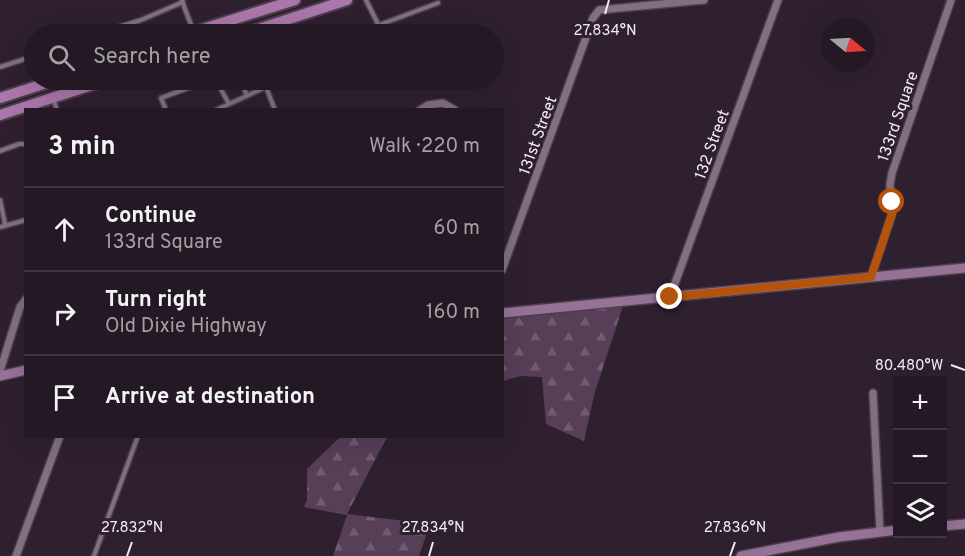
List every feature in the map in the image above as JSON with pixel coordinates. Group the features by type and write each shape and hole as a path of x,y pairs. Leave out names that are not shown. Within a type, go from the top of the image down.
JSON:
{"main road":[{"path":"214,24 267,4 295,0"},
{"path":"274,24 347,0"},
{"path":"0,98 25,90"},
{"path":"53,98 57,90"},
{"path":"0,115 77,90"}],"street":[{"name":"131st Street","path":"504,264 593,18 599,10 704,0"},
{"name":"132 Street","path":"670,297 778,0"},
{"name":"133rd Square","path":"871,277 892,214 890,184 892,173 951,0"},
{"path":"423,108 443,102 452,108"},
{"path":"504,313 965,268"},
{"path":"0,372 24,301"},
{"path":"0,376 24,370"},
{"path":"873,393 880,532"},
{"path":"16,556 59,438"},
{"path":"947,526 965,524"},
{"path":"741,556 839,537 893,530"}],"lane":[{"path":"366,0 377,24"},
{"path":"128,24 182,1 188,24"},
{"path":"383,24 438,3"},
{"path":"0,67 24,59"},
{"path":"165,108 160,98 182,90"},
{"path":"221,90 229,104"},
{"path":"245,90 247,96"},
{"path":"220,108 260,90"},
{"path":"267,90 274,108"},
{"path":"53,98 56,108"},
{"path":"0,151 24,144"},
{"path":"0,200 5,225"},
{"path":"0,227 24,221"},
{"path":"94,556 137,438"}],"green space":[{"path":"623,306 594,395 584,441 546,424 542,377 521,376 504,381 504,317"},
{"path":"339,438 386,438 347,514 430,524 419,556 333,556 347,515 304,507 307,500 307,469"}],"route":[{"path":"670,297 871,277 892,214 892,202"}]}
